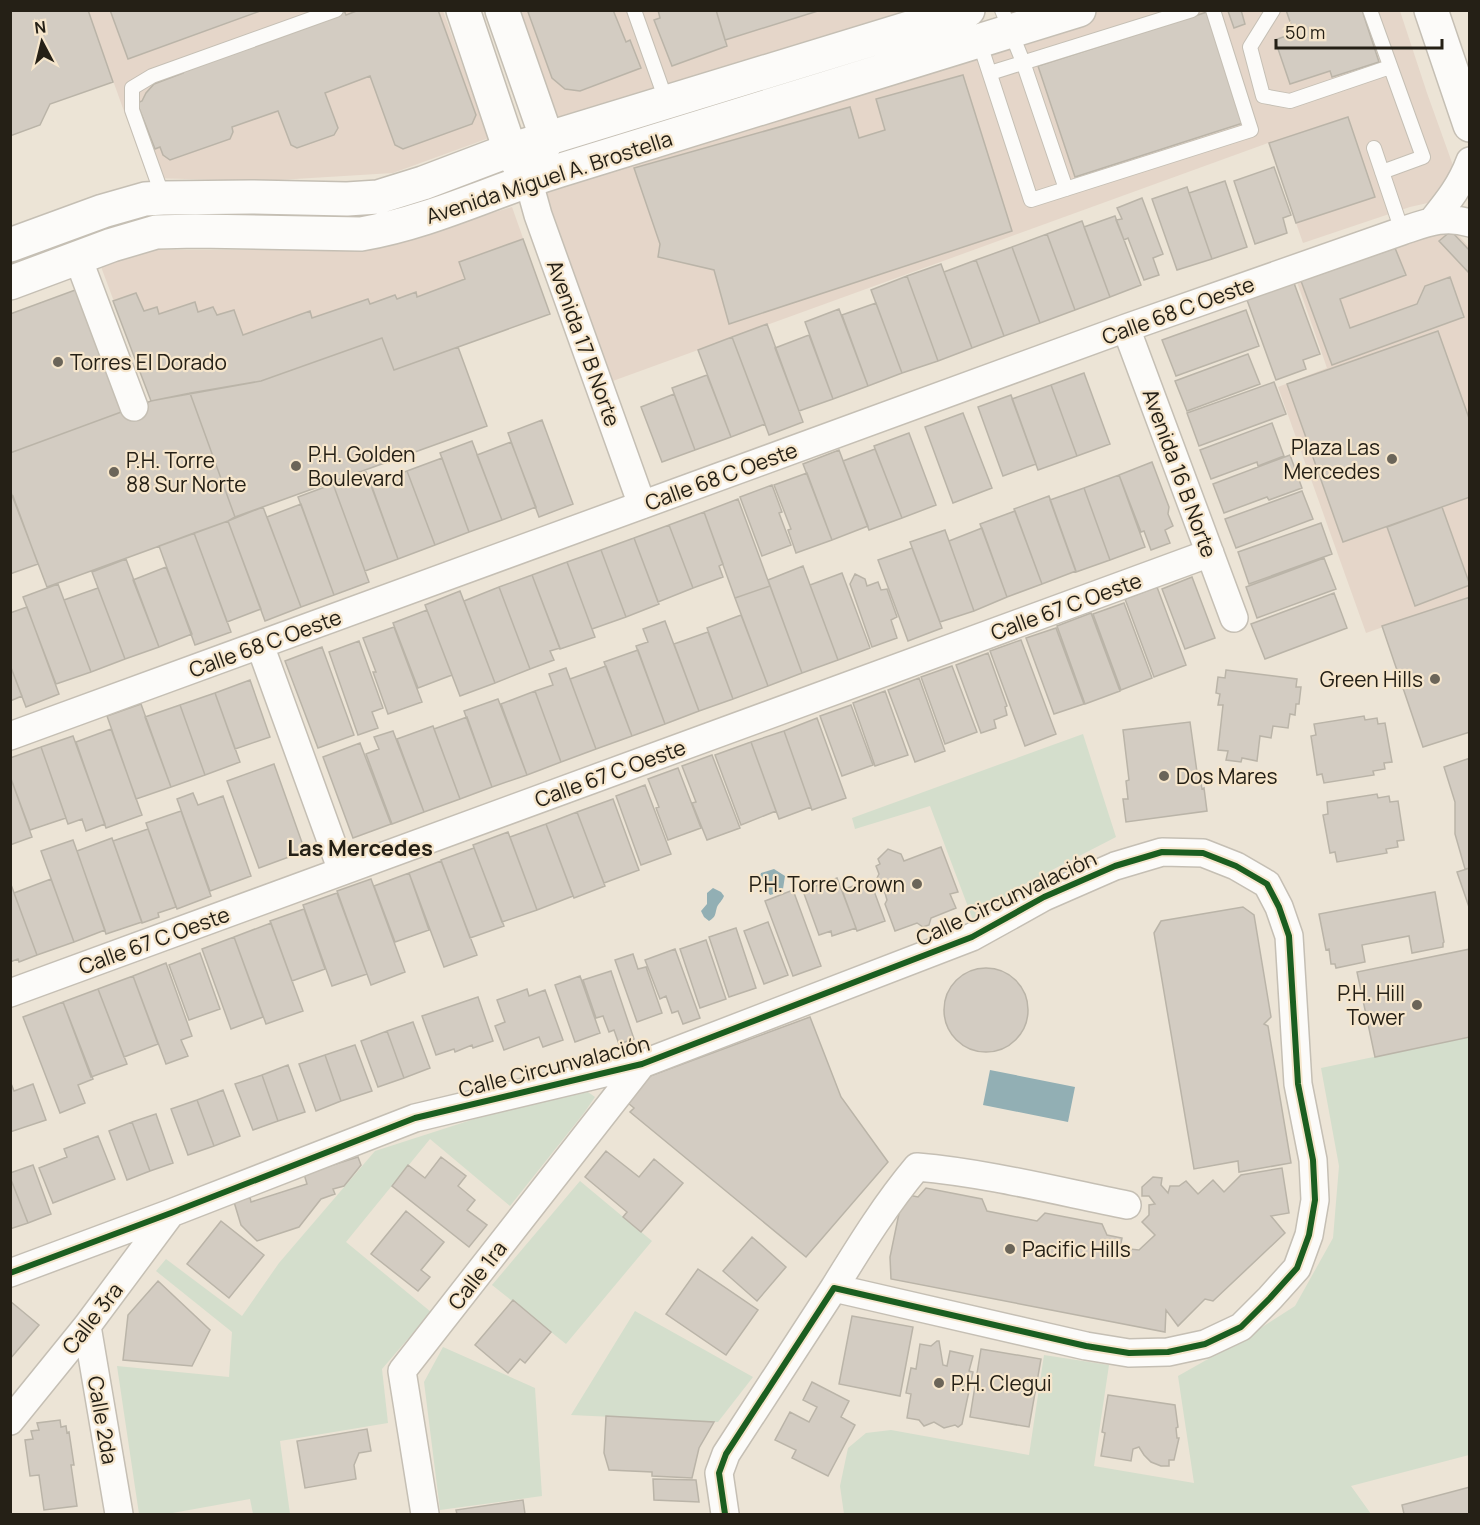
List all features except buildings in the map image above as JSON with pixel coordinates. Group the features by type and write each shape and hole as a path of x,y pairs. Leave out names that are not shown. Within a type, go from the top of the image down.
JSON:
{"main road":[{"name":"Avenida 17 B Norte","path":"463,10 510,150 528,179"},
{"name":"Avenida Miguel A. Brostella","path":"10,283 112,245 156,232 362,234 411,223 528,179 979,42 1006,21 1079,10"},
{"path":"1431,10 1470,125"},
{"path":"506,12 547,139 528,179"},
{"name":"Avenida Miguel A. Brostella","path":"10,245 127,203 145,199 378,197 423,183 510,150 842,49 951,13"},
{"path":"842,49 853,81"}],"street":[{"path":"1433,220 1456,191 1470,161"},
{"name":"Avenida 17 B Norte","path":"528,179 546,236 642,505"},
{"name":"Calle 68 C Oeste","path":"10,736 1126,328 1433,220 1450,219 1470,224"},
{"path":"78,258 134,407"},
{"name":"Avenida 16 B Norte","path":"1126,328 1234,618"},
{"name":"Calle 67 C Oeste","path":"10,993 1210,553"},
{"path":"260,645 342,872"},
{"name":"Calle Circunvalación","path":"10,1273 415,1118 642,1064 972,937 1044,897 1115,866 1162,852 1203,853 1236,866 1267,885 1280,907 1289,936 1298,1084 1313,1160 1315,1200 1309,1235 1297,1268 1240,1327 1205,1344 1168,1352 1129,1353 1086,1346 834,1288"},
{"name":"Calle 1ra","path":"425,1515 402,1371 642,1064"},
{"path":"725,1515 719,1473 726,1454 868,1232 917,1167 980,1175 1126,1205"},
{"name":"Calle 3ra","path":"10,1421 87,1326 171,1213"},
{"name":"Calle 2da","path":"87,1326 118,1515"}],"lane":[{"path":"163,198 132,110 132,88 152,76 336,10"},
{"path":"634,10 667,103"},
{"path":"990,73 1192,10"},
{"path":"979,42 1031,200 1251,130 1213,10"},
{"path":"1273,10 1250,47 1263,96 1290,101 1390,67"},
{"path":"1370,10 1423,156 1382,172"},
{"path":"1006,21 1023,62 1066,189"},
{"path":"1374,148 1402,231"}],"shaded area":[{"path":"1079,10 1400,11 1455,171 1432,202 1410,207 1303,243 1268,143 599,386 528,179"},
{"path":"88,11 443,11 489,138 393,173 262,181 148,178"},
{"path":"502,11 968,11 547,139"},
{"path":"512,207 550,314 458,347 151,401 100,264 143,250 373,250"},
{"path":"1452,228 1469,247 1469,597 1366,633 1278,387 1327,368 1297,282"}],"green space":[{"path":"1083,734 1116,837 1019,887 973,920 930,806 855,829 852,818"},
{"path":"1469,1037 1469,1455 1351,1486 1371,1514 844,1514 840,1486 848,1448 866,1433 891,1430 1029,1455 1044,1355 1109,1365 1094,1466 1194,1483 1178,1376 1295,1306 1333,1238 1339,1166 1321,1068"},
{"path":"588,1092 595,1097 510,1206 430,1139 346,1242 431,1312 382,1369 388,1423 280,1441 290,1514 253,1514 250,1499 167,1514 139,1514 117,1366 229,1377 232,1332 156,1271 166,1259 242,1316 279,1263 375,1151 499,1111"},
{"path":"580,1181 652,1241 566,1344 492,1285"},
{"path":"635,1311 753,1377 718,1422 571,1415"},
{"path":"443,1347 535,1388 542,1496 440,1510 424,1382"}],"water":[{"path":"774,869 785,876 783,889 770,895 759,880 761,873"},
{"path":"713,888 724,896 714,917 709,921 701,911 707,904 707,893"},
{"path":"990,1070 1075,1087 1068,1122 983,1105"}],"cycle path":[{"path":"10,1273 415,1118 642,1064 972,937 1044,897 1115,866 1162,852 1203,853 1236,866 1267,884 1279,907 1289,936 1298,1084 1313,1160 1315,1200 1309,1235 1297,1268 1241,1327 1205,1344 1168,1352 1129,1353 1086,1346 834,1288 726,1454 719,1473 725,1514"}],"place":[{"name":"Torres El Dorado","path":"58,362"},
{"name":"Plaza Las Mercedes","path":"1392,459"},
{"name":"P.H. Golden Boulevard","path":"296,466"},
{"name":"P.H. Torre 88 Sur Norte","path":"114,472"},
{"name":"Green Hills","path":"1435,679"},
{"name":"Dos Mares","path":"1164,776"},
{"name":"P.H. Torre Crown","path":"917,884"},
{"name":"P.H. Hill Tower","path":"1417,1005"},
{"name":"Pacific Hills","path":"1010,1249"},
{"name":"P.H. Clegui","path":"939,1383"}],"district":[{"name":"Las Mercedes","path":"360,848"}]}
